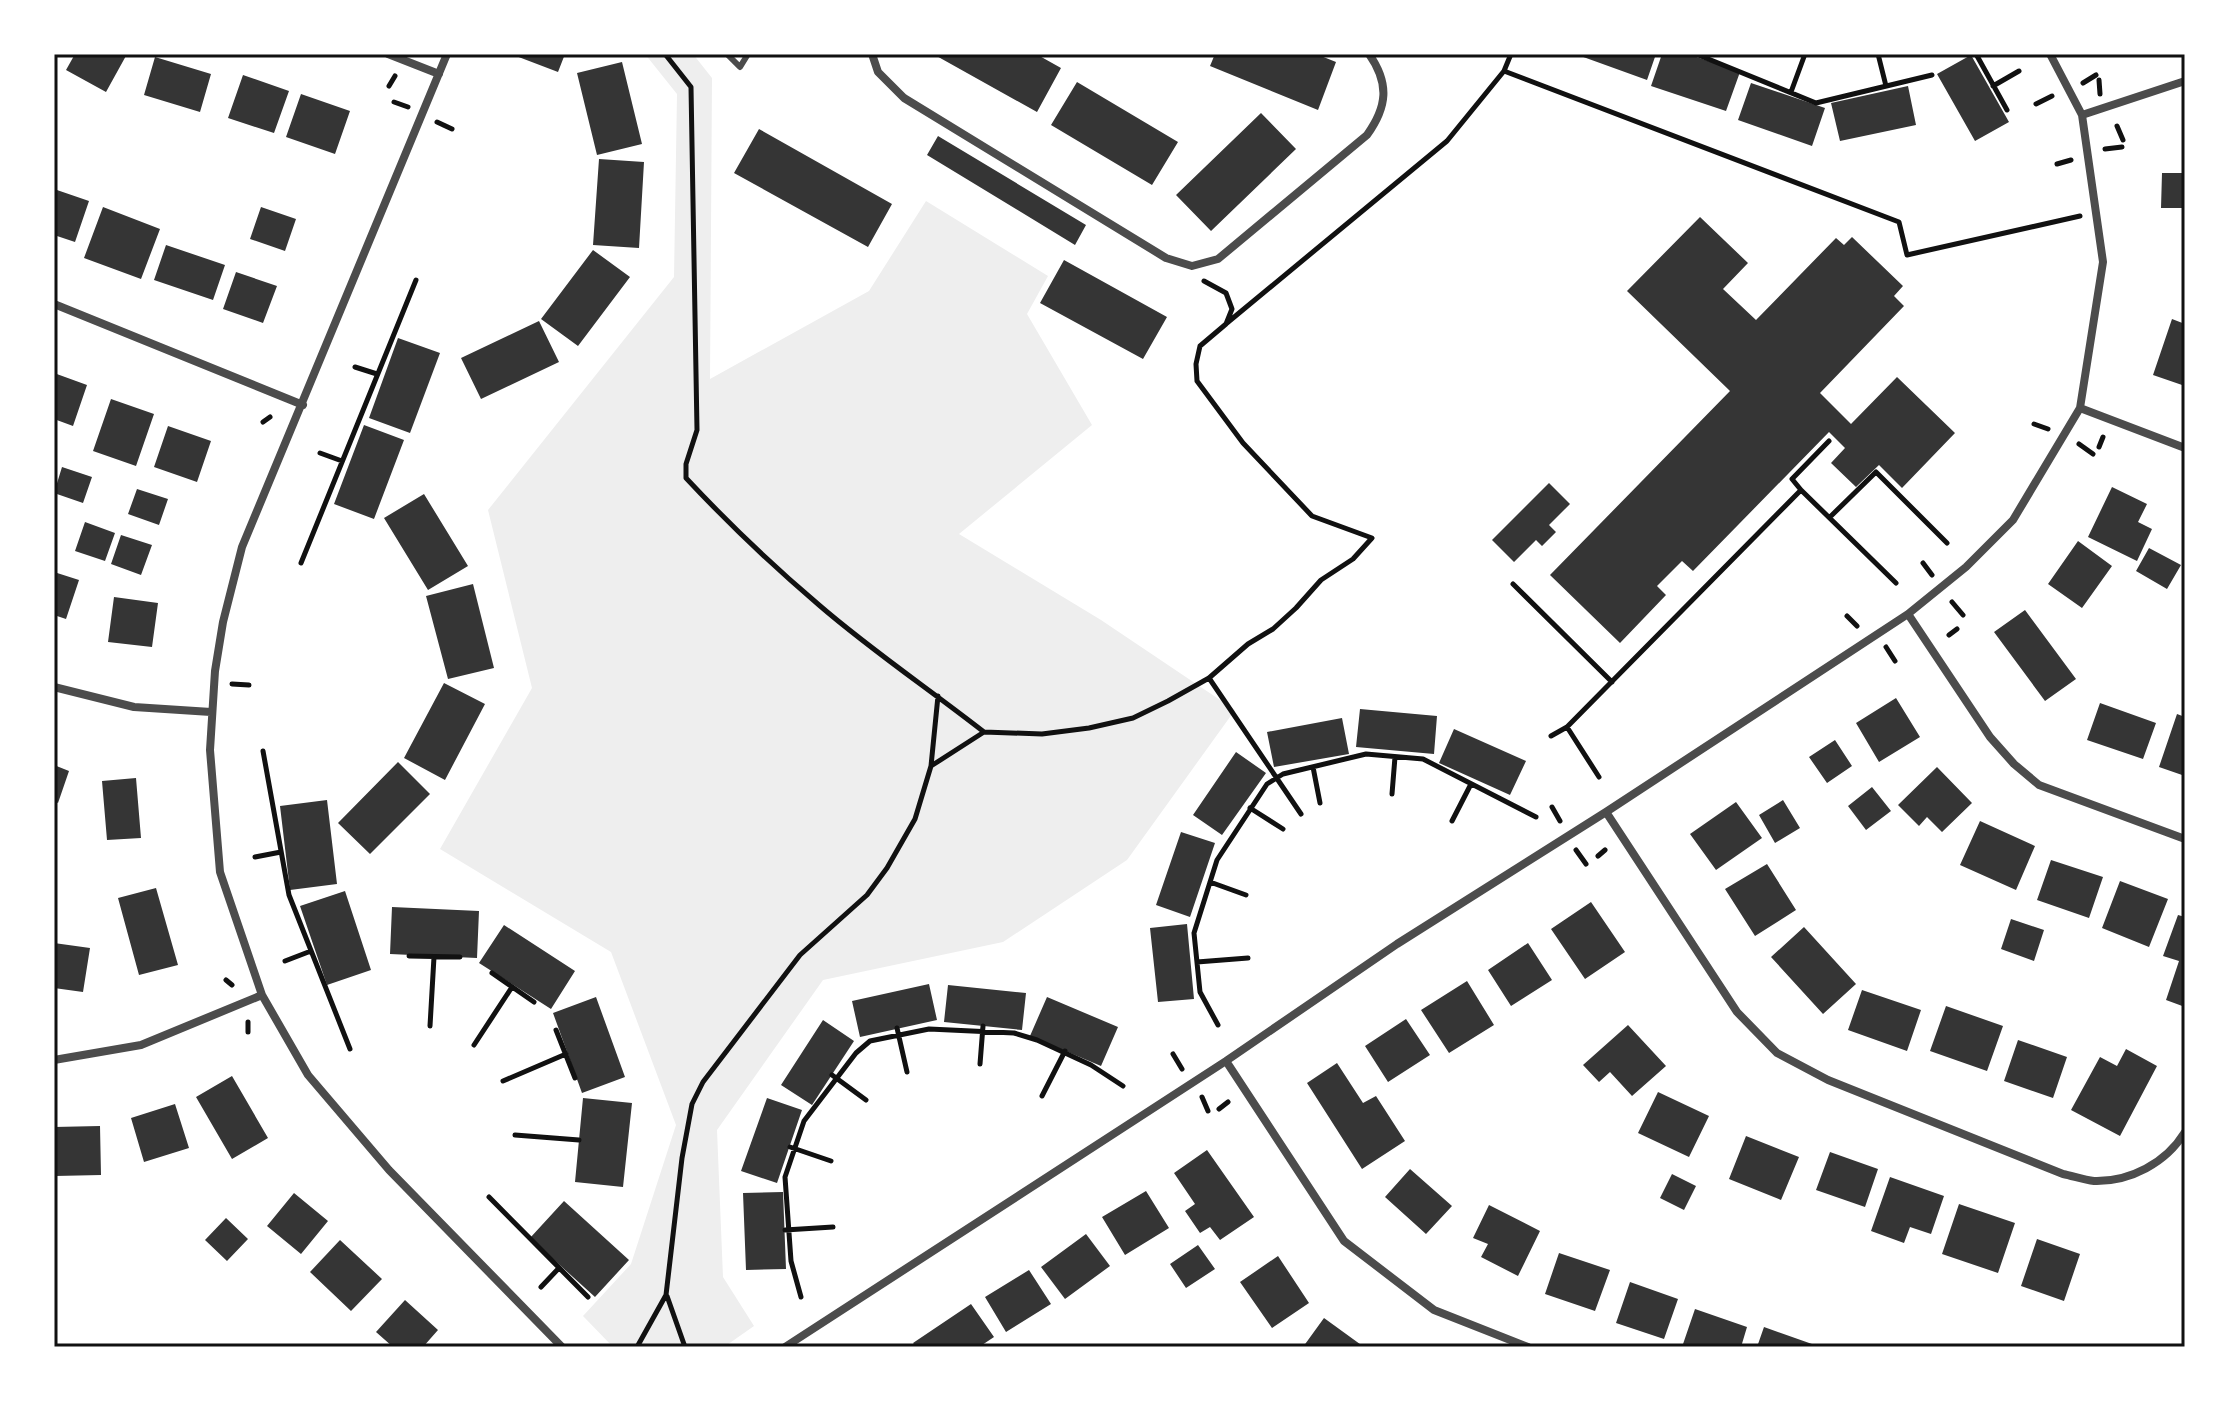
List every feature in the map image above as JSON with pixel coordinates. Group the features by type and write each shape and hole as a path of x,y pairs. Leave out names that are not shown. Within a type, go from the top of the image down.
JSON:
{"street":[{"path":"388,54 439,74"},
{"path":"447,54 242,547 223,622 211,712 210,750 220,872 262,995 308,1075 389,1170 562,1347"},
{"path":"872,54 878,72 904,98 1166,258 1192,266 1218,259 1367,135 1378,119 1384,100 1377,65 1369,54"},
{"path":"785,1347 1226,1061 1397,944 1606,812 1908,614 1966,567 2013,520 2080,408 2103,262 2082,115 2050,54"},
{"path":"2082,115 2185,81"},
{"path":"54,304 303,405"},
{"path":"2080,408 2185,448"},
{"path":"1908,614 1990,737 2014,764 2039,785 2185,839"},
{"path":"54,687 134,707 211,712"},
{"path":"1606,812 1737,1012 1777,1053 1828,1080 2063,1174 2093,1181 2124,1178 2154,1165 2178,1143 2185,1132"},
{"path":"54,1060 141,1045 262,995"},
{"path":"1226,1061 1344,1241 1434,1310 1528,1347"}],"lane":[{"path":"727,54 740,67 748,54"}],"path":[{"path":"665,54 691,87 697,430 686,464 686,478 730,525 820,606 984,732"},
{"path":"931,766 984,732 1042,734 1089,728 1133,718 1168,701 1209,678 1248,644 1273,629 1321,580 1353,559 1372,538 1312,516 1243,443 1197,381 1196,364 1200,346 1447,141 1504,71 1511,54"},
{"path":"1696,54 1816,103 1932,75"},
{"path":"1791,92 1805,54"},
{"path":"1878,54 1886,86"},
{"path":"1976,54 2007,110"},
{"path":"1504,71 1899,222 1907,255 2096,212"},
{"path":"1993,86 2019,71"},
{"path":"389,86 395,76"},
{"path":"2083,84 2097,78 2100,94"},
{"path":"2036,104 2052,96"},
{"path":"394,102 408,107"},
{"path":"437,122 452,129"},
{"path":"2105,149 2122,144 2117,126"},
{"path":"2057,164 2074,159"},
{"path":"1202,279 1226,293 1232,309 1226,324"},
{"path":"301,563 416,280"},
{"path":"355,367 377,374"},
{"path":"263,422 270,417"},
{"path":"2034,424 2049,430"},
{"path":"2099,447 2103,437"},
{"path":"1829,441 1792,479 1896,583"},
{"path":"2079,444 2093,454"},
{"path":"320,453 342,461"},
{"path":"1830,517 1876,472 1947,543"},
{"path":"1551,736 1567,727 1801,490"},
{"path":"1923,563 1933,575"},
{"path":"1513,584 1612,682"},
{"path":"1952,602 1963,615"},
{"path":"1847,616 1857,626"},
{"path":"1949,635 1957,629"},
{"path":"1886,647 1895,661"},
{"path":"1209,678 1301,814"},
{"path":"232,684 249,685"},
{"path":"637,1347 666,1295 682,1158 692,1104 703,1082 800,955 867,895 887,868 915,819 931,766 938,696"},
{"path":"1567,727 1599,777"},
{"path":"263,751 289,895 350,1049"},
{"path":"1218,1025 1200,992 1194,933 1217,860 1267,784 1283,774 1366,754 1423,759 1536,817"},
{"path":"1392,794 1395,757"},
{"path":"1313,767 1320,803"},
{"path":"1452,821 1471,784"},
{"path":"1552,807 1560,821"},
{"path":"1250,808 1283,829"},
{"path":"1576,850 1586,864"},
{"path":"1598,856 1605,850"},
{"path":"255,857 281,852"},
{"path":"1210,882 1246,895"},
{"path":"285,961 311,951"},
{"path":"409,956 460,957"},
{"path":"430,1026 434,957"},
{"path":"1197,962 1248,958"},
{"path":"492,973 534,1002"},
{"path":"226,980 232,985"},
{"path":"474,1045 512,987"},
{"path":"248,1022 248,1032"},
{"path":"801,1297 791,1261 787,1230 785,1177 792,1148 804,1121 835,1076 870,1041 898,1032 929,1029 983,1029 1026,1036 1091,1065 1123,1086"},
{"path":"980,1064 983,1029"},
{"path":"556,1030 575,1078"},
{"path":"898,1032 907,1072"},
{"path":"1042,1096 1065,1052"},
{"path":"503,1081 566,1054"},
{"path":"1173,1054 1182,1069"},
{"path":"835,1076 866,1100"},
{"path":"1201,1096 1208,1111"},
{"path":"1219,1109 1228,1102"},
{"path":"515,1135 579,1140"},
{"path":"792,1148 831,1161"},
{"path":"489,1197 588,1297"},
{"path":"787,1230 833,1227"},
{"path":"541,1287 559,1268"},
{"path":"666,1295 685,1347"}],"shaded area":[{"path":"645,54 693,54 712,78 710,379 869,291 926,201 1048,276 1027,314 1092,425 959,534 1101,620 1235,710 1127,860 1003,942 823,980 717,1130 723,1277 754,1326 724,1347 613,1347 583,1316 631,1264 676,1125 611,952 440,849 532,688 488,510 674,277 677,94"}],"building":[{"path":"75,54 127,54 106,92 66,70"},
{"path":"517,54 565,54 558,72"},
{"path":"933,54 1036,54 1061,68 1037,112"},
{"path":"1215,54 1316,54 1336,62 1318,110 1210,66"},
{"path":"1575,54 1656,54 1647,80"},
{"path":"1662,54 1688,54 1740,72 1726,111 1651,86"},
{"path":"1971,55 2009,122 1975,141 1937,74"},
{"path":"155,57 211,74 200,112 144,95"},
{"path":"622,62 642,144 597,155 577,73"},
{"path":"243,75 289,91 274,133 228,118"},
{"path":"1077,82 1178,142 1152,185 1051,125"},
{"path":"1751,83 1825,108 1812,146 1738,120"},
{"path":"1908,86 1916,125 1840,141 1831,103"},
{"path":"301,94 350,111 335,154 286,137"},
{"path":"1261,113 1296,149 1211,231 1176,195"},
{"path":"759,129 892,204 868,247 734,173"},
{"path":"938,136 1086,225 1075,245 927,155"},
{"path":"599,159 644,162 639,248 593,245"},
{"path":"2162,173 2185,173 2185,208 2161,208"},
{"path":"54,189 89,201 75,242 54,235"},
{"path":"103,207 160,229 141,279 84,258"},
{"path":"261,207 296,219 285,251 250,239"},
{"path":"1700,217 1748,263 1723,289 1756,320 1836,238 1844,245 1852,237 1903,286 1894,296 1904,306 1820,393 1851,424 1897,377 1955,433 1902,488 1879,465 1856,487 1831,463 1845,448 1829,432 1693,571 1682,561 1657,586 1666,595 1620,643 1550,575 1730,391 1627,291"},
{"path":"166,245 225,265 213,300 154,280"},
{"path":"593,250 630,277 578,346 541,319"},
{"path":"1064,260 1167,317 1143,359 1040,303"},
{"path":"236,272 277,286 263,323 223,309"},
{"path":"2172,319 2185,324 2185,386 2153,375"},
{"path":"539,321 559,362 481,399 461,358"},
{"path":"398,338 440,353 410,433 369,418"},
{"path":"54,373 87,385 73,426 54,419"},
{"path":"111,399 154,414 136,466 93,451"},
{"path":"364,425 404,440 374,519 334,504"},
{"path":"168,426 211,441 197,482 154,467"},
{"path":"62,467 92,477 83,503 54,493"},
{"path":"1549,483 1570,504 1549,525 1556,532 1542,546 1536,540 1514,562 1492,540"},
{"path":"2112,487 2147,504 2138,522 2152,529 2137,561 2088,537"},
{"path":"137,489 168,499 159,525 128,514"},
{"path":"424,494 468,566 428,590 384,518"},
{"path":"85,522 115,533 105,561 75,551"},
{"path":"121,535 152,545 141,575 111,564"},
{"path":"2078,541 2112,566 2082,608 2048,584"},
{"path":"2149,548 2181,565 2167,589 2136,571"},
{"path":"54,572 79,580 66,619 54,615"},
{"path":"473,584 494,668 448,679 426,596"},
{"path":"114,597 158,603 152,647 108,642"},
{"path":"2025,610 2076,679 2045,701 1994,632"},
{"path":"444,683 485,704 445,780 404,758"},
{"path":"1896,698 1920,737 1879,762 1856,723"},
{"path":"2100,703 2156,723 2143,759 2087,740"},
{"path":"1360,709 1437,716 1434,754 1356,747"},
{"path":"2177,714 2185,717 2185,776 2159,767"},
{"path":"1342,718 1349,754 1274,767 1267,732"},
{"path":"1454,729 1526,761 1510,795 1439,763"},
{"path":"1835,740 1852,766 1827,783 1809,757"},
{"path":"1236,752 1266,773 1222,835 1193,815"},
{"path":"398,762 430,794 370,854 338,823"},
{"path":"54,765 69,771 58,803 54,801"},
{"path":"1937,767 1972,803 1942,832 1927,817 1919,826 1898,805"},
{"path":"136,778 141,838 107,840 102,781"},
{"path":"1872,787 1891,811 1866,830 1848,806"},
{"path":"327,800 337,884 290,890 280,806"},
{"path":"1783,800 1800,828 1775,843 1759,815"},
{"path":"1736,802 1762,838 1716,870 1690,834"},
{"path":"1980,821 2035,846 2016,890 1960,865"},
{"path":"1181,832 1215,843 1190,917 1156,905"},
{"path":"2051,860 2103,877 2089,918 2037,900"},
{"path":"1767,864 1796,910 1755,936 1725,889"},
{"path":"2120,881 2168,899 2149,947 2102,928"},
{"path":"156,888 178,965 139,975 118,898"},
{"path":"345,891 371,970 327,985 300,906"},
{"path":"1591,902 1625,952 1585,979 1551,929"},
{"path":"392,907 479,911 477,958 390,954"},
{"path":"2178,915 2185,917 2185,1007 2166,1000 2179,961 2163,956"},
{"path":"2011,919 2044,930 2034,961 2001,949"},
{"path":"1187,924 1194,999 1158,1002 1150,928"},
{"path":"504,925 575,971 551,1009 479,963"},
{"path":"1804,927 1856,984 1823,1014 1771,957"},
{"path":"54,943 90,948 83,992 54,988"},
{"path":"1528,943 1552,980 1511,1006 1488,970"},
{"path":"1467,981 1494,1025 1449,1053 1421,1010"},
{"path":"929,984 937,1020 860,1037 852,1001"},
{"path":"948,985 1026,993 1022,1030 944,1022"},
{"path":"1862,990 1921,1010 1907,1051 1848,1030"},
{"path":"596,997 625,1077 582,1093 553,1013"},
{"path":"1047,997 1118,1027 1101,1066 1030,1036"},
{"path":"1946,1006 2003,1026 1987,1071 1930,1051"},
{"path":"1406,1019 1430,1055 1388,1082 1365,1046"},
{"path":"823,1020 854,1041 812,1105 781,1085"},
{"path":"1628,1025 1666,1066 1632,1096 1610,1072 1599,1082 1583,1065"},
{"path":"2018,1040 2067,1057 2053,1098 2004,1081"},
{"path":"2126,1049 2157,1066 2120,1136 2071,1110 2100,1057 2117,1066"},
{"path":"1337,1063 1363,1103 1376,1096 1405,1141 1362,1169 1307,1083"},
{"path":"232,1076 268,1138 232,1159 196,1097"},
{"path":"1658,1092 1709,1116 1689,1157 1638,1133"},
{"path":"583,1098 632,1103 623,1187 575,1182"},
{"path":"767,1098 802,1110 777,1183 741,1171"},
{"path":"175,1104 189,1148 144,1162 131,1118"},
{"path":"100,1126 101,1175 55,1176 54,1127"},
{"path":"1746,1136 1799,1157 1781,1200 1729,1179"},
{"path":"1207,1150 1254,1217 1220,1240 1210,1227 1200,1233 1185,1211 1195,1204 1174,1173"},
{"path":"1830,1152 1878,1169 1865,1207 1816,1190"},
{"path":"1410,1169 1452,1206 1426,1234 1385,1197"},
{"path":"1672,1174 1696,1186 1684,1210 1660,1198"},
{"path":"1890,1177 1944,1196 1931,1234 1910,1227 1904,1243 1871,1231"},
{"path":"1146,1191 1169,1228 1125,1255 1102,1217"},
{"path":"783,1192 786,1269 746,1270 743,1193"},
{"path":"294,1193 328,1221 301,1254 267,1226"},
{"path":"564,1201 629,1260 595,1297 530,1238"},
{"path":"1959,1204 2015,1223 1998,1273 1942,1254"},
{"path":"1489,1205 1540,1231 1518,1276 1481,1257 1488,1244 1473,1238"},
{"path":"226,1218 248,1239 227,1261 205,1240"},
{"path":"1086,1234 1110,1266 1065,1299 1041,1267"},
{"path":"2037,1239 2080,1254 2064,1301 2021,1286"},
{"path":"340,1240 382,1279 351,1311 310,1272"},
{"path":"1198,1245 1215,1269 1186,1288 1170,1264"},
{"path":"1559,1253 1610,1270 1595,1311 1545,1294"},
{"path":"1278,1256 1309,1303 1272,1328 1240,1282"},
{"path":"1029,1270 1051,1304 1006,1332 985,1297"},
{"path":"1630,1282 1678,1299 1664,1339 1616,1323"},
{"path":"405,1300 438,1330 423,1347 393,1347 376,1332"},
{"path":"971,1304 994,1337 979,1347 916,1347 913,1343"},
{"path":"1695,1309 1747,1327 1741,1347 1682,1347"},
{"path":"1324,1318 1364,1347 1303,1347"},
{"path":"1764,1327 1812,1344 1811,1347 1757,1347"}]}
